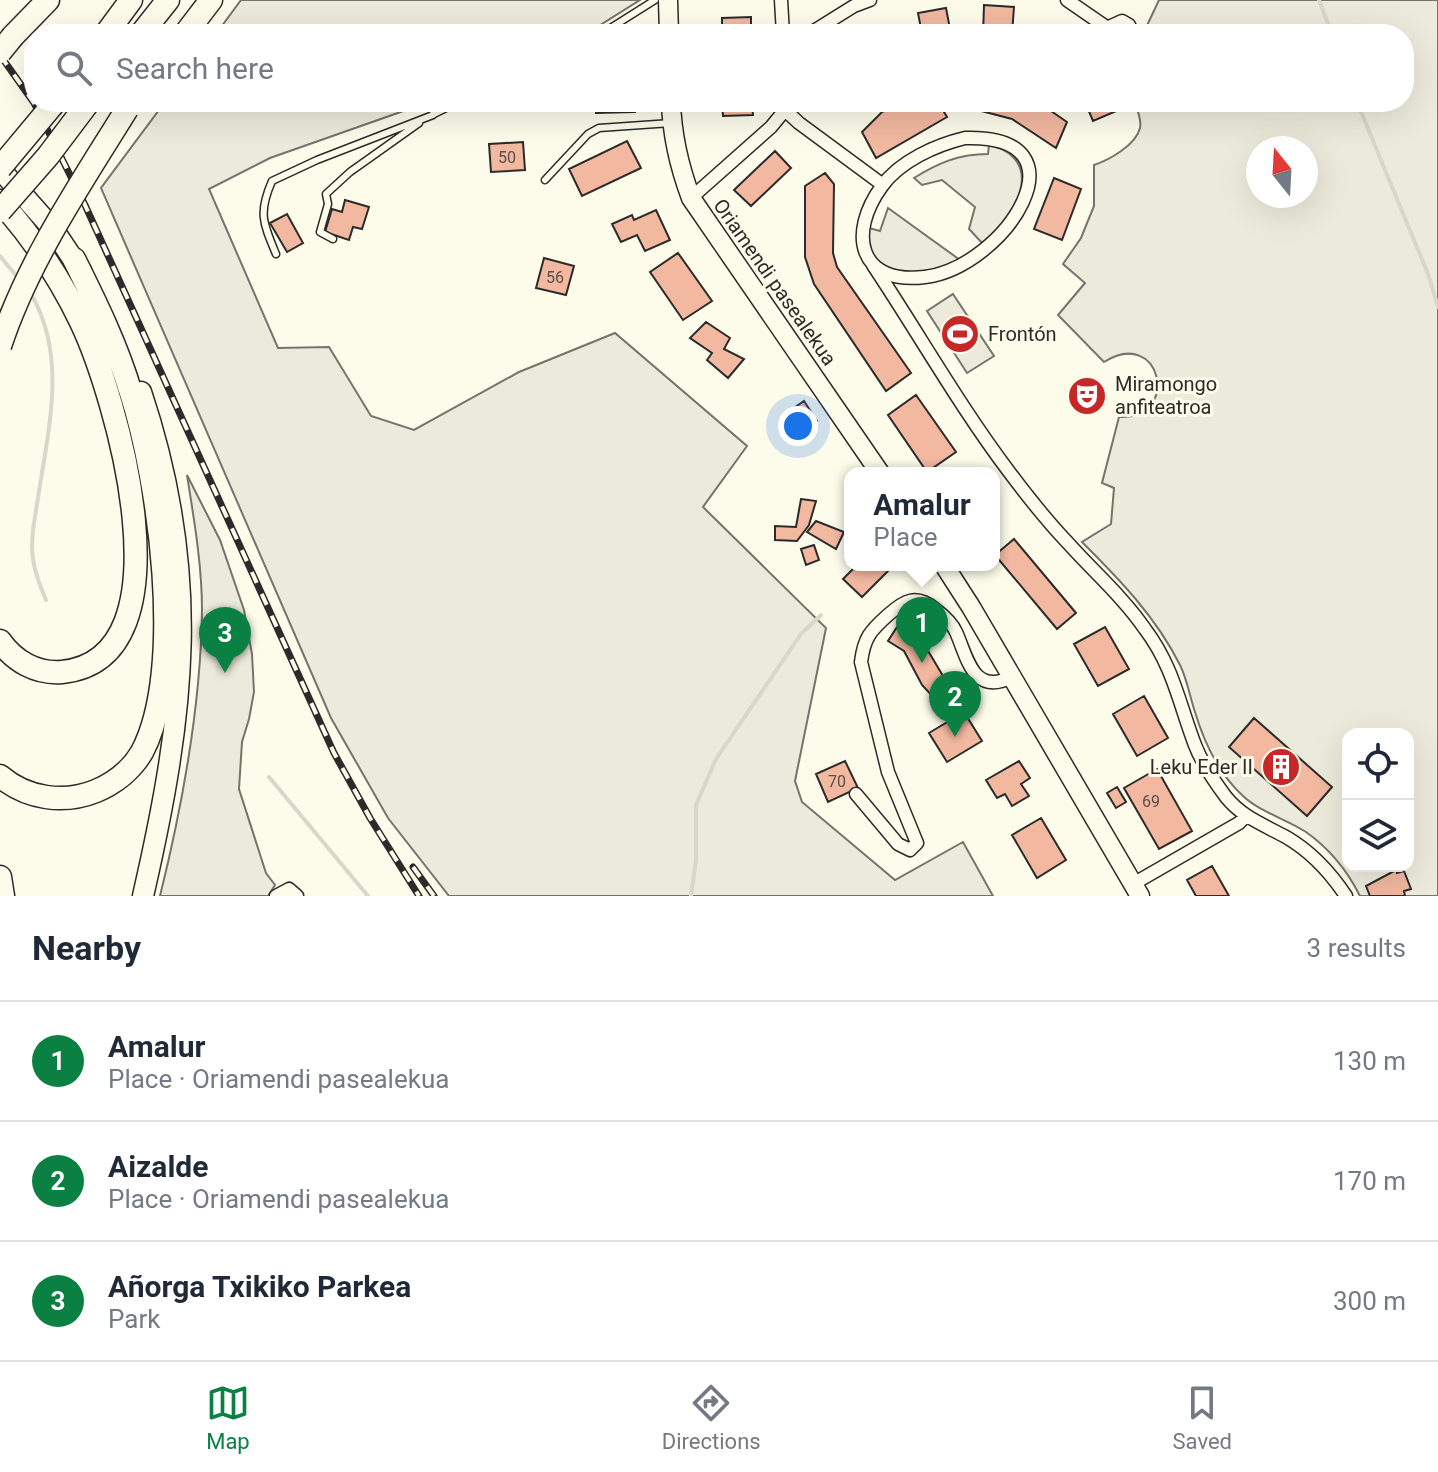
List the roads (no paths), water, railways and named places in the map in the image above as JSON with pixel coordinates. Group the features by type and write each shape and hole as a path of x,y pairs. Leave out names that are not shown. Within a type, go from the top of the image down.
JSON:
{"highway":[{"path":"25,24 48,0"},
{"path":"149,24 168,0"},
{"path":"193,24 211,0"},
{"path":"113,24 126,7"},
{"path":"6,44 24,25"},
{"path":"0,168 47,112"},
{"path":"0,211 48,156 81,112"},
{"path":"0,305 38,233 126,112"},
{"path":"0,346 41,251 126,112"},
{"path":"0,201 36,244 53,271 96,355 121,434 133,509 135,550 128,616 114,644 98,659 67,671 43,671 21,662 0,641"},
{"path":"5,780 34,795 60,799 86,795 118,778 142,752 155,719 162,686 162,570 150,464 120,360 74,259"},
{"path":"0,877 3,896"}],"main road":[{"path":"0,168 53,229 111,323 148,414 171,498 181,573 182,649 176,726 143,896"}],"street":[{"path":"668,0 669,24"},
{"path":"781,0 782,24"},
{"path":"825,24 870,0"},
{"path":"1067,0 1098,24"},
{"name":"Oriamendi pasealekua","path":"671,112 679,168 691,198 876,467"},
{"path":"691,198 771,127 781,112"},
{"path":"790,112 799,123 883,185"},
{"path":"873,265 886,275 911,278 949,271 965,264 1000,237 1013,219 1028,187 1029,168 1017,148 1004,140 965,138 932,149 897,171 883,185 868,210 862,232 865,250 873,265 1008,470 1067,543 1124,602 1146,630 1173,677 1195,746 1228,799 1246,816 1311,855 1329,871 1346,896"},
{"path":"948,571 1136,890 1246,816"},
{"path":"856,794 898,844 910,850 917,843 888,772 861,662 863,643 895,608 910,599 923,600 954,628 976,675 998,684 1012,677"},
{"path":"276,896 293,892"}],"lane":[{"path":"617,24 655,0"},
{"path":"333,239 320,232 328,204 326,194 334,184 393,140 439,112"},
{"path":"276,254 262,216 264,199 272,181 304,165 433,115"},
{"path":"545,180 588,134 599,128 671,123"}],"waterway":[{"path":"1319,0 1328,24"},
{"path":"1361,112 1428,274 1438,307"},
{"path":"0,256 18,278"},
{"path":"31,294 42,318 52,368 50,420 32,544 35,569 46,600"},
{"path":"691,896 696,860 696,805 716,759 801,634 821,615"},
{"path":"269,777 368,896"}],"railway":[{"path":"0,55 24,89"},
{"path":"38,112 85,205 334,753 419,896"},
{"path":"413,867 434,896"}],"place":[{"name":"Frontón","path":"960,334"},
{"name":"Miramongo anfiteatroa","path":"1087,396"},
{"name":"Amalur","path":"922,663"},
{"name":"Añorga Txikiko Parkea","path":"225,673"},
{"name":"Aizalde","path":"955,737"},
{"name":"Leku Eder II","path":"1281,767"}]}
